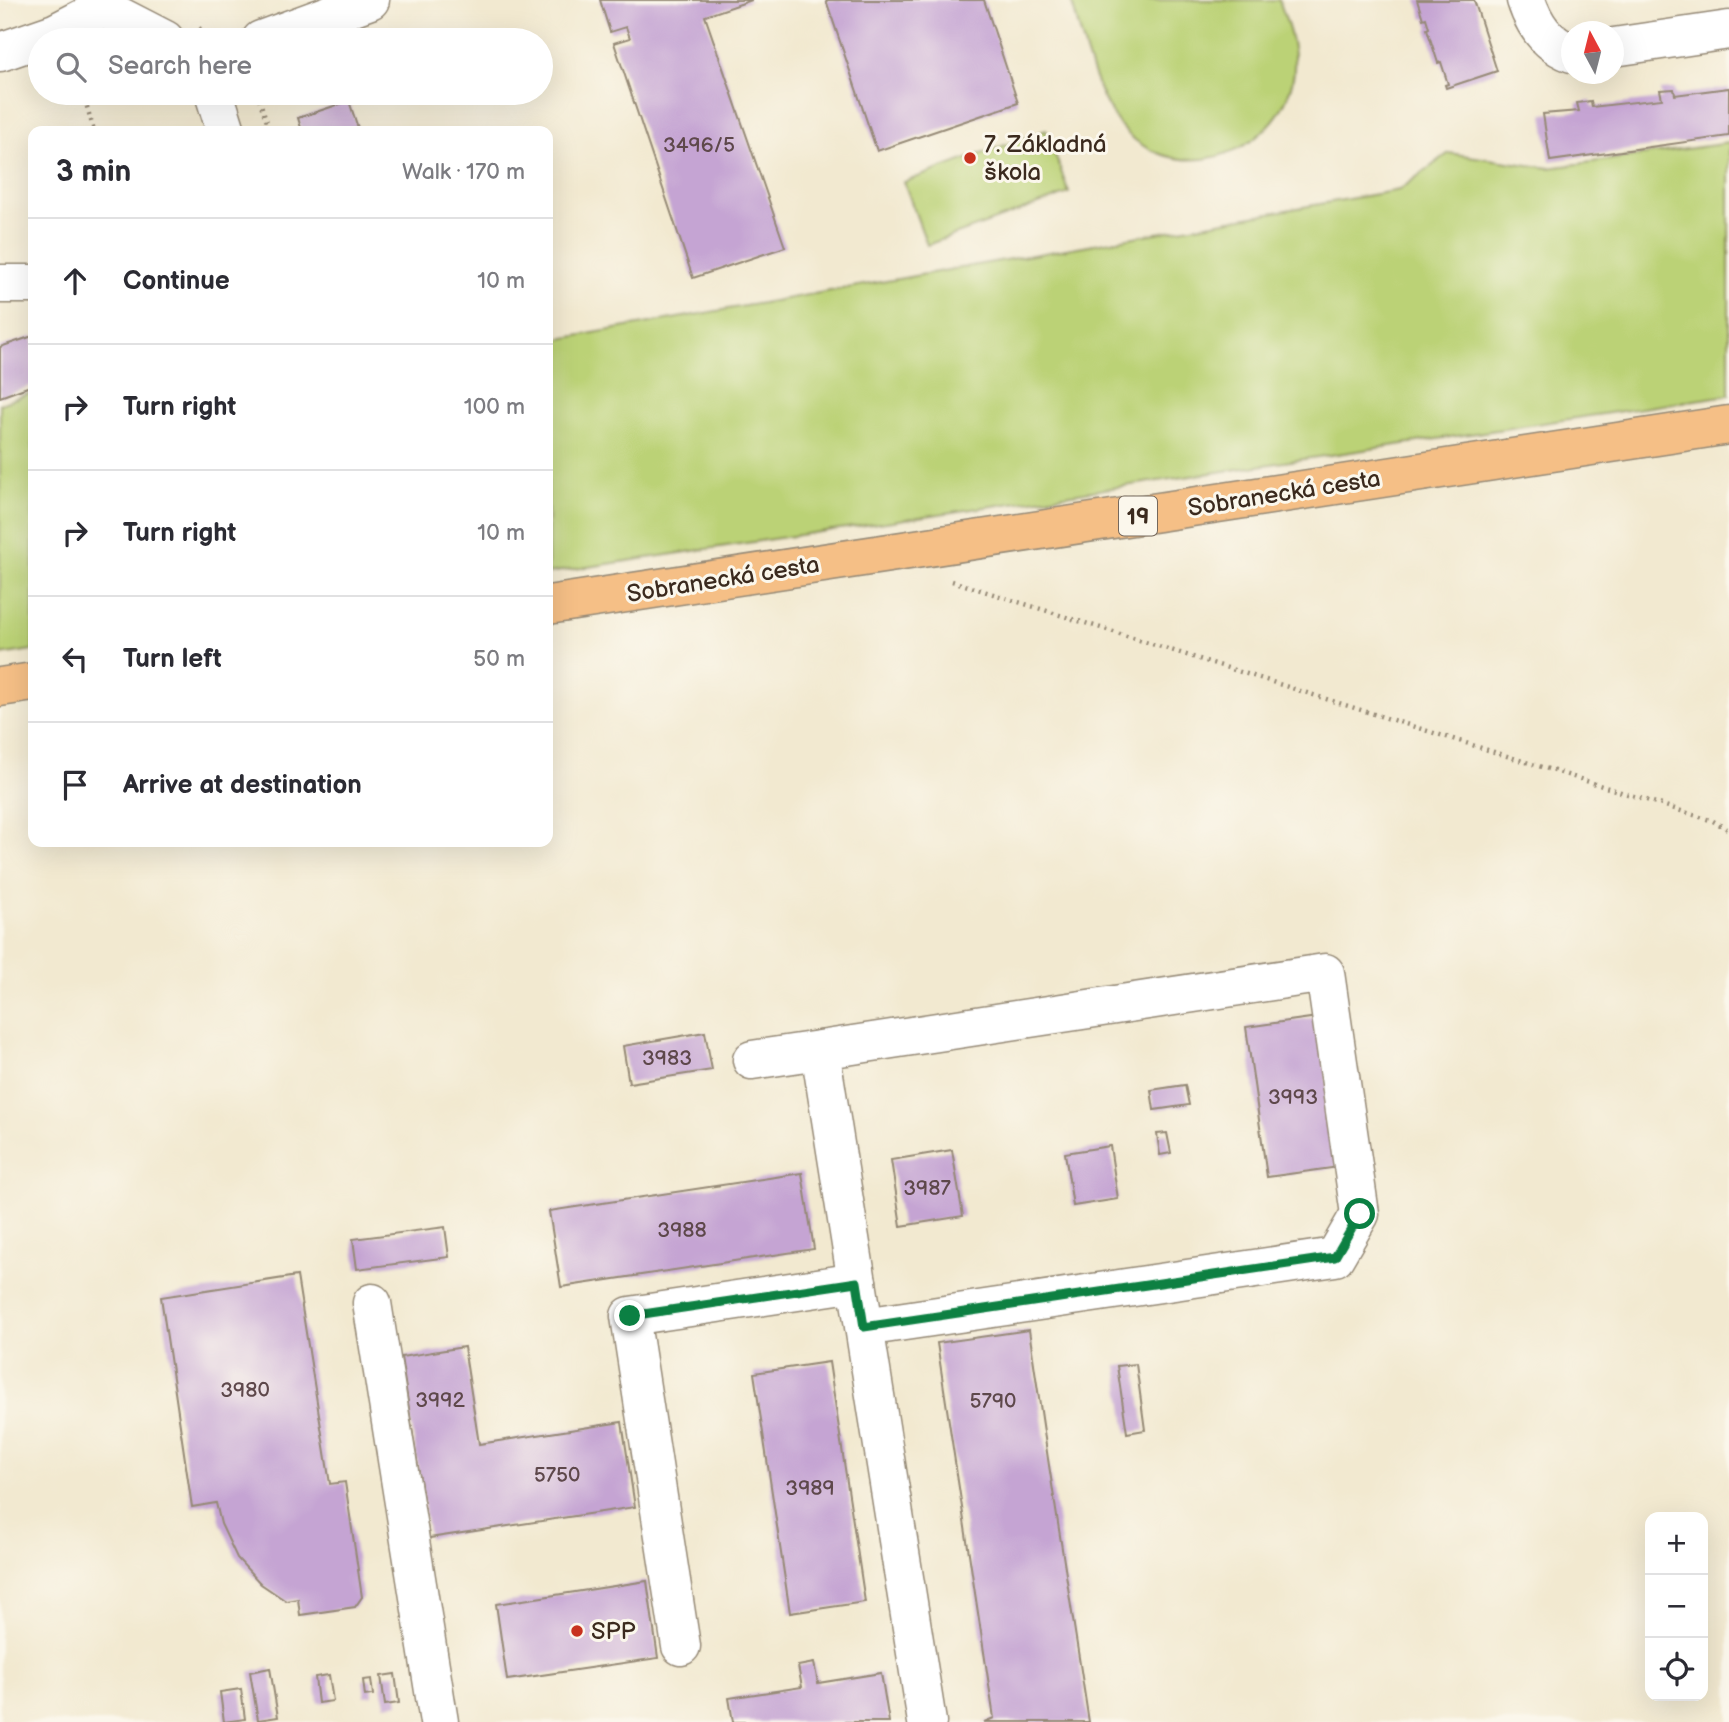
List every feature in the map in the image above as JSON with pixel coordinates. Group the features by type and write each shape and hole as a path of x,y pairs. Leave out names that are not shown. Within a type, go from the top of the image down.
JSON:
{"main road":[{"name":"Sobranecká cesta","path":"553,604 1729,425"},
{"path":"0,687 28,683"}],"street":[{"path":"294,28 370,0"},
{"path":"1526,0 1532,18 1550,43 1561,48"},
{"path":"63,28 101,4 144,28"},
{"path":"1624,46 1729,30"},
{"path":"0,52 28,42"},
{"path":"218,105 224,126"},
{"path":"0,284 28,284"},
{"path":"752,1060 1325,973 1360,1214 1335,1257 864,1327"},
{"path":"820,1050 927,1722"},
{"path":"681,1646 630,1316 857,1282"},
{"path":"372,1303 439,1722"}],"path":[{"path":"86,105 93,126"},
{"path":"261,105 268,126"},
{"path":"941,577 1713,821 1729,830"}],"green space":[{"path":"1071,0 1279,0 1294,52 1292,83 1281,109 1264,131 1242,147 1217,156 1191,159 1165,155 1140,144 1119,124 1103,97 1090,65"},
{"path":"1046,130 1069,193 927,245 904,182"},
{"path":"1729,143 1729,395 553,572 553,340 1399,190 1449,153 1549,168"},
{"path":"28,394 28,651 0,655 0,404"}],"building":[{"path":"600,0 752,0 705,16 785,247 693,278 614,43 630,38 626,27 610,32"},
{"path":"826,0 984,0 1018,103 877,151"},
{"path":"1417,0 1474,0 1497,71 1446,88 1445,85 1448,84 1441,62 1438,63 1426,18 1423,19"},
{"path":"1729,88 1729,136 1550,161 1543,114 1579,111 1577,103 1591,101 1592,107 1662,99 1660,90 1674,89 1675,95"},
{"path":"337,105 350,105 357,126 300,126 298,118"},
{"path":"28,338 28,387 0,397 0,347"},
{"path":"1318,1017 1339,1167 1267,1177 1246,1027"},
{"path":"705,1032 712,1070 629,1083 623,1046"},
{"path":"1185,1085 1189,1105 1154,1110 1151,1090"},
{"path":"1167,1133 1171,1153 1160,1155 1157,1134"},
{"path":"1110,1146 1118,1199 1073,1206 1065,1153"},
{"path":"952,1150 963,1216 901,1226 891,1160"},
{"path":"802,1173 814,1249 561,1287 549,1211"},
{"path":"445,1227 449,1257 357,1269 353,1239"},
{"path":"297,1276 330,1484 345,1482 362,1597 355,1607 300,1615 298,1599 286,1601 261,1584 237,1558 221,1524 216,1503 192,1507 161,1297"},
{"path":"1029,1330 1089,1722 984,1722 994,1718 937,1343"},
{"path":"464,1347 479,1444 622,1422 635,1507 429,1538 401,1357"},
{"path":"829,1362 865,1602 790,1613 754,1373"},
{"path":"1136,1364 1145,1430 1127,1433 1117,1366"},
{"name":"SPP","path":"647,1581 658,1658 507,1680 496,1604"},
{"path":"814,1663 818,1683 881,1673 889,1722 733,1722 729,1698 802,1687 798,1666"},
{"path":"270,1668 278,1717 258,1720 250,1672"},
{"path":"395,1674 399,1703 385,1705 381,1676"},
{"path":"329,1675 333,1701 318,1703 315,1677"},
{"path":"371,1679 373,1695 365,1696 363,1680"},
{"path":"241,1689 245,1719 224,1722 220,1692"}],"place":[{"name":"7. Základná škola","path":"970,158"},
{"name":"SPP","path":"577,1631"}],"route":[{"path":"630,1316 857,1282 864,1327 1335,1257 1360,1214"}]}
